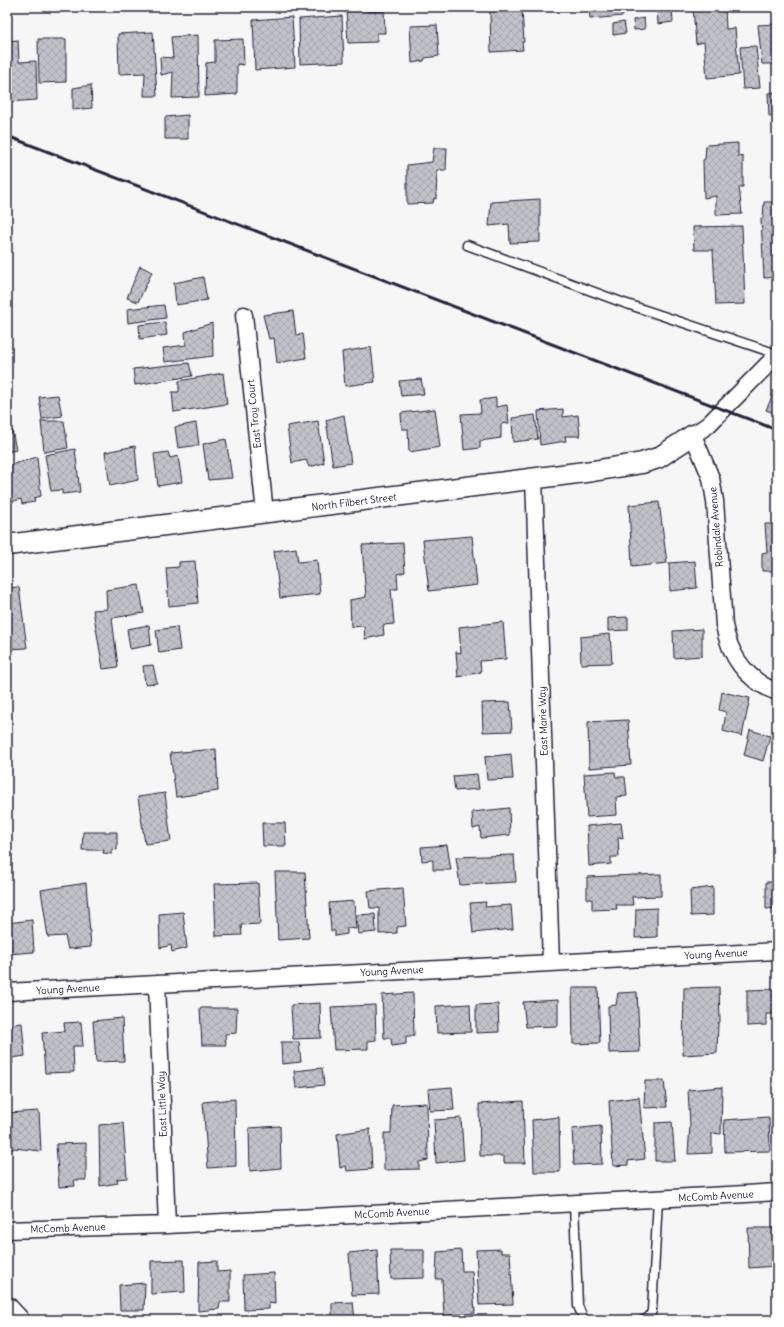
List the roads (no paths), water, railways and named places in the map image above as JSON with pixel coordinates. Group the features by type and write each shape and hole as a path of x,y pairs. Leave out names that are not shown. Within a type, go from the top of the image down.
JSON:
{"street":[{"name":"East Troy Court","path":"244,314 265,513"},
{"path":"693,434 708,425 777,354"},
{"name":"North Filbert Street","path":"7,545 265,513 642,463 658,458 693,434"},
{"name":"Robindale Avenue","path":"693,434 711,478 715,500 726,640 734,658 752,677 769,689 777,692"},
{"name":"East Marie Way","path":"534,478 552,963"},
{"name":"Young Avenue","path":"7,992 777,951"},
{"name":"East Little Way","path":"157,984 167,1225"},
{"name":"McComb Avenue","path":"7,1230 167,1225 777,1192"},
{"path":"7,1307 19,1320"}],"lane":[{"path":"467,245 624,303 777,354"},
{"path":"643,1320 648,1319 651,1316 652,1310 658,1199"},
{"path":"574,1204 578,1306 584,1320"}],"railway":[{"path":"7,136 777,430"}]}
